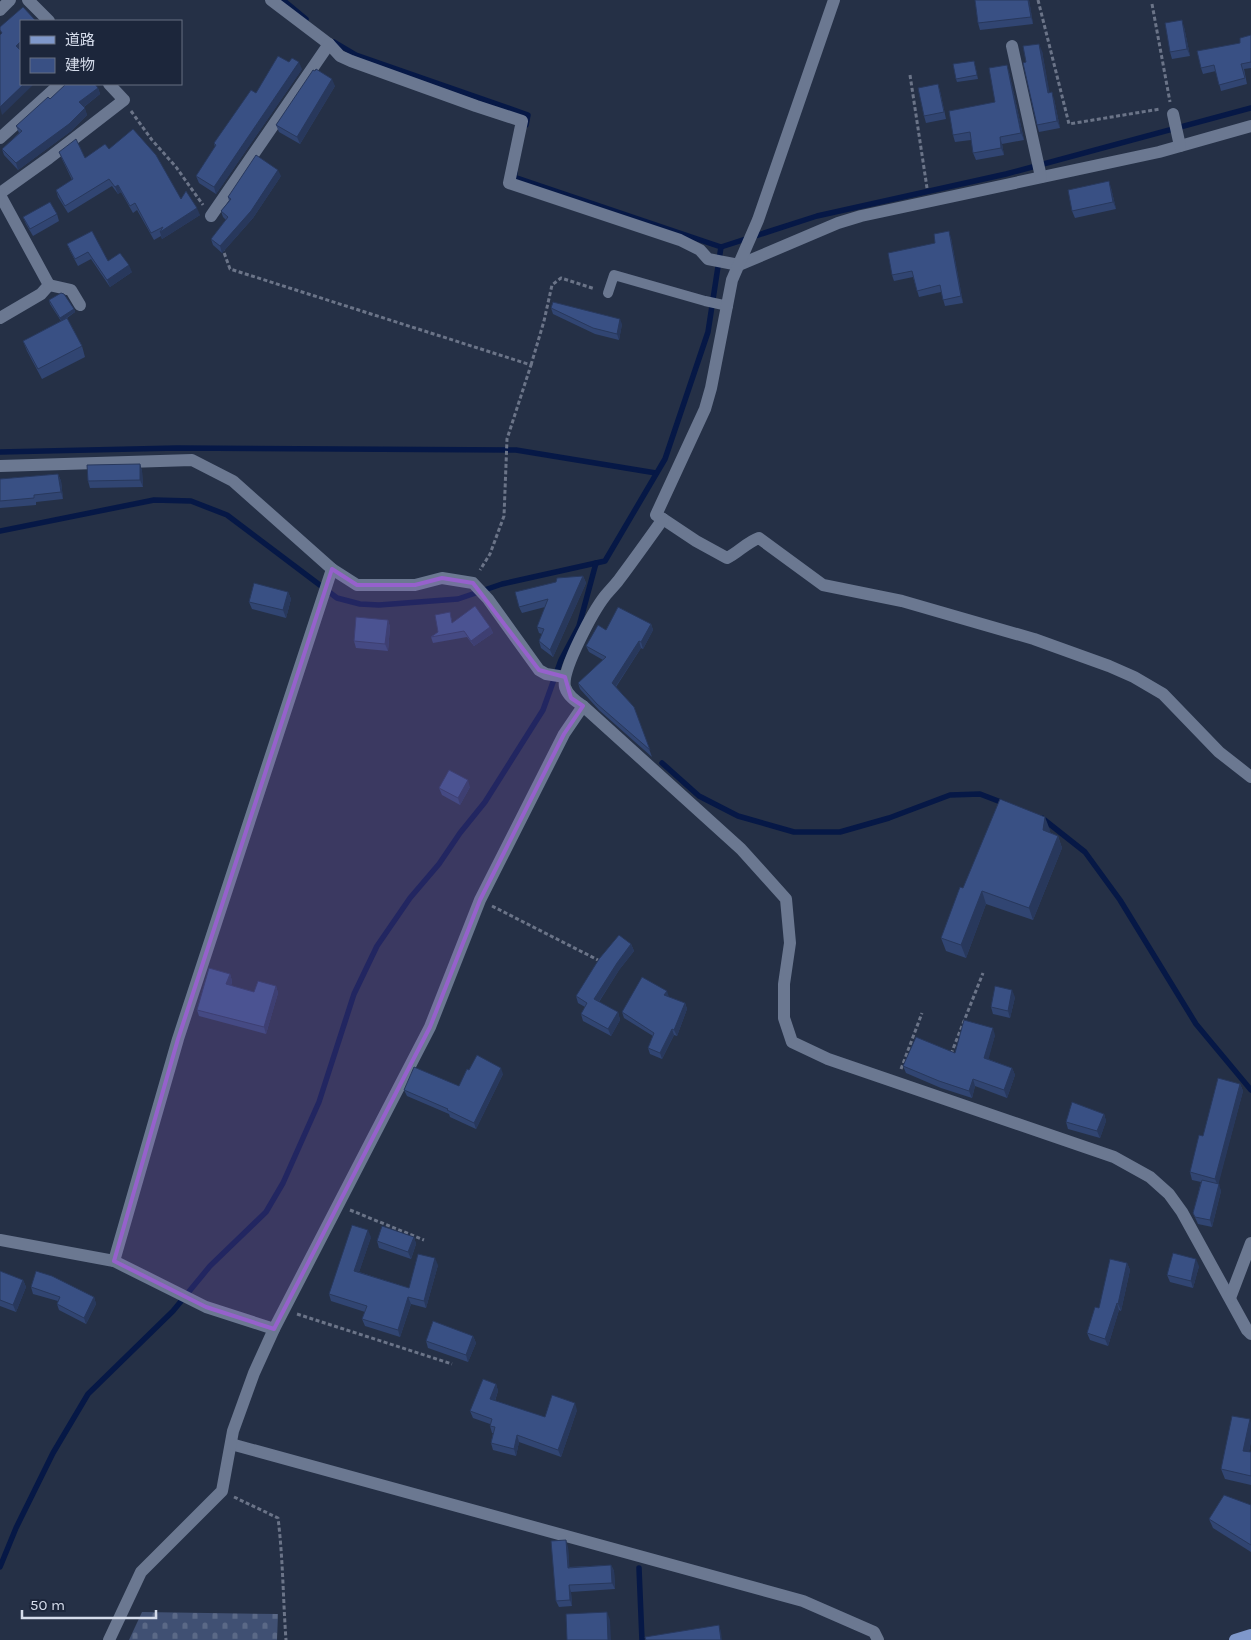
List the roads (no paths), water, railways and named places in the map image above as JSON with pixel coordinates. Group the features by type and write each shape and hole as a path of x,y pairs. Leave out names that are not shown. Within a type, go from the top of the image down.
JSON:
{"main road":[{"path":"1235,1640 1251,1635"}],"street":[{"path":"0,10 10,0"},
{"path":"271,0 329,44 340,56 522,121 509,183 680,240 700,250 708,259 734,265 854,218 1180,146 1251,126"},
{"path":"834,0 754,231 747,247 734,265 732,280 724,305 705,409 656,515 696,541 727,558 736,554 752,540 759,538 823,585 902,601 1034,639 1134,677 1163,694 1218,752 1251,777"},
{"path":"33,2 48,20"},
{"path":"210,216 329,44"},
{"path":"1012,46 1041,177"},
{"path":"0,138 59,85"},
{"path":"49,285 1,191 49,158 124,100 110,85"},
{"path":"1172,110 1180,146"},
{"path":"49,285 71,290 80,304"},
{"path":"0,318 42,294 49,285"},
{"path":"0,466 192,460 233,481 332,569 357,585 415,584 442,578 475,586 488,599 539,670 546,674 563,677"},
{"path":"663,519 592,616 563,677 565,686 570,698 583,706 742,849 786,899 790,943 784,984 784,1018 792,1042 828,1059 1114,1157 1150,1178 1169,1194 1182,1212 1247,1330 1251,1334"},
{"path":"114,1261 178,1039 332,569"},
{"path":"109,1640 141,1572 222,1491 233,1431 254,1373 274,1329 430,1027 480,900 564,734 583,706"},
{"path":"0,1240 114,1261 206,1307 274,1329"},
{"path":"1230,1298 1251,1243"},
{"path":"231,1444 803,1601 874,1632 878,1640"}],"lane":[{"path":"608,293 614,275 724,305"}],"waterway":[{"path":"283,0 306,19"},
{"path":"334,42 356,55 528,115 526,125"},
{"path":"0,531 154,500 191,501 227,515 337,598 360,604 379,605 458,599 502,584 605,561 665,459 708,332 721,247 817,216 1006,174 1251,108"},
{"path":"515,173 514,177 721,247"},
{"path":"0,452 177,448 516,450 656,473"},
{"path":"0,1567 16,1528 53,1453 88,1394 173,1311 210,1266 266,1212 283,1183 319,1102 354,994 377,946 410,898 439,864 460,833 485,802 543,710 561,660 579,626 596,563"},
{"path":"662,763 699,796 738,816 794,832 840,832 889,818 950,795 980,794 1006,804"},
{"path":"1042,818 1085,852 1120,900 1196,1024 1251,1090"},
{"path":"639,1568 642,1640"}]}
